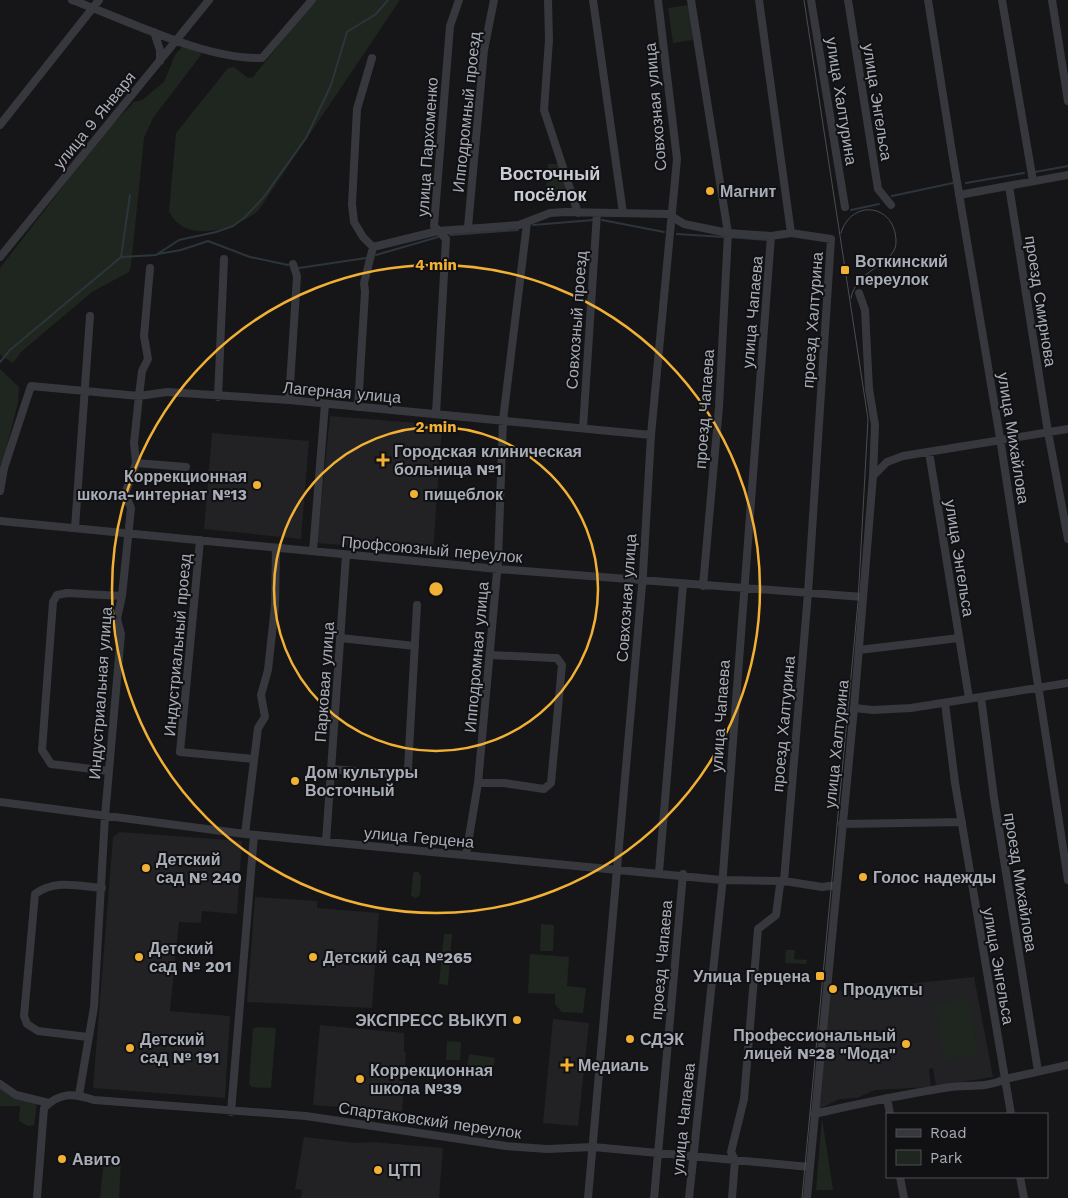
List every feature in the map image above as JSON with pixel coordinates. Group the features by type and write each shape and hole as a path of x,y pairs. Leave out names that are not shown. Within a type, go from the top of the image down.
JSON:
{"street":[{"path":"72,0 177,40 242,59 262,58 312,0"},
{"path":"0,125 99,0"},
{"name":"улица 9 Января","path":"0,257 209,0"},
{"name":"улица Пархоменко","path":"436,414 446,239 434,226 450,26 459,0"},
{"name":"Ипподромный проезд","path":"468,227 484,50 494,0"},
{"path":"548,0 549,40 544,110 578,213"},
{"path":"593,0 623,213"},
{"name":"Совхозная улица","path":"588,1198 615,869 642,582 651,435 677,159 658,0"},
{"path":"691,0 728,234"},
{"path":"373,247 438,231 468,227 494,228 527,222 550,213 673,215 684,224 728,234 772,236 791,233 759,0"},
{"name":"улица Халтурина","path":"811,0 845,207"},
{"name":"улица Энгельса","path":"848,0 878,189 891,205"},
{"name":"улица Михайлова","path":"928,0 1040,688 1068,880"},
{"path":"1002,0 1033,181"},
{"path":"1052,0 1068,101"},
{"path":"154,32 160,50 160,62"},
{"path":"372,58 357,109 352,204 354,222 363,237 373,247"},
{"path":"959,194 1068,175"},
{"name":"проезд Смирнова","path":"1009,186 1048,432 1068,539"},
{"name":"Совхозный проезд","path":"584,428 597,213"},
{"name":"Ипподромная улица","path":"466,855 478,783 498,569 503,420 527,222"},
{"name":"проезд Халтурина","path":"732,1198 735,1160 731,1152 744,1099 758,929 776,915 780,885 784,882 808,593 831,239 791,233"},
{"name":"проезд Чапаева","path":"702,586 719,407 728,234"},
{"name":"улица Чапаева","path":"689,1198 722,880 743,588 772,236"},
{"path":"358,407 364,282 373,247"},
{"path":"218,397 224,258"},
{"path":"289,400 297,276 293,264"},
{"name":"Индустриальная улица","path":"80,1095 94,1007 102,888 104,816 121,634 117,619 122,596 126,545 130,534 131,508 125,494 136,463 134,443 139,396 142,371 148,359 144,336 150,268"},
{"name":"улица Халтурина","path":"807,1198 854,708 873,476 875,425 869,388 865,310 859,293"},
{"path":"75,528 90,316"},
{"name":"Лагерная улица","path":"0,491 4,468 31,386 139,396 167,392 218,397 289,400 651,435"},
{"path":"313,551 325,404"},
{"path":"873,476 888,462 904,456 1000,438 1068,429"},
{"name":"улица Энгельса","path":"929,452 969,698"},
{"path":"136,463 186,467"},
{"name":"Профсоюзный переулок","path":"0,521 642,582 862,597"},
{"name":"Индустриальный проезд","path":"200,540 180,752 254,758"},
{"path":"245,834 258,728 265,717 261,695 268,670 274,616 276,548"},
{"name":"Парковая улица","path":"326,842 346,555"},
{"path":"659,872 683,585"},
{"path":"109,771 51,764 42,750 53,602 57,595 67,593 122,596"},
{"path":"331,769 404,775 408,770 417,605"},
{"path":"340,638 415,646"},
{"path":"859,650 959,638"},
{"path":"478,783 504,783 547,788 551,783 553,764 562,664 553,658 490,655"},
{"path":"854,708 873,710 911,708 1068,683"},
{"name":"проезд Михайлова","path":"981,697 994,798 1038,1071"},
{"name":"улица Энгельса","path":"945,703 962,822 1010,1113"},
{"name":"улица Герцена","path":"0,802 254,835 683,874 722,880 784,882 822,887 836,885"},
{"path":"0,809 15,804"},
{"path":"842,824 962,822"},
{"path":"231,1112 254,835"},
{"name":"проезд Чапаева","path":"654,1198 656,1153 683,874"},
{"path":"88,1037 38,1031 27,1024 24,1016 35,894 45,887 57,884 102,888"},
{"path":"814,1114 948,1087 972,1087 996,1083 1005,1079 1068,1065"},
{"path":"0,1084 16,1095 49,1103"},
{"name":"Спартаковский переулок","path":"49,1103 57,1097 80,1095 94,1100 313,1117 506,1146 547,1149 593,1147 810,1167"},
{"path":"887,1098 890,1113"},
{"path":"37,1198 44,1108 49,1103"},
{"path":"900,1178 904,1198"},
{"path":"1020,1178 1024,1198"}],"shaded area":[{"name":"Городская клиническая больница №1","path":"330,416 442,425 433,552 317,543"},
{"name":"Коррекционная школа-интернат №13","path":"212,433 309,441 301,539 204,529"},
{"path":"119,832 242,841 237,914 202,911 201,923 179,922 170,1011 230,1016 225,1098 93,1088 113,837"},
{"name":"Детский сад №265","path":"255,897 317,901 317,908 379,913 372,1008 247,1002"},
{"name":"Профессиональный лицей №28 \"Мода\"","path":"974,977 993,1077 936,1086 933,1068 929,1069 931,1087 875,1090 857,1098 840,1099 819,1109 829,992"},
{"name":"Медиаль","path":"553,1019 589,1023 578,1126 543,1123"},
{"name":"Коррекционная школа №39","path":"320,1025 404,1033 404,1052 406,1052 402,1112 313,1105"},
{"path":"304,1137 357,1143 372,1142 443,1148 439,1198 301,1198 302,1190 295,1189"}],"green space":[{"path":"315,0 400,0 258,211 236,224 224,228 198,231 186,228 176,222 169,211 176,133 228,68 234,67 248,78 253,77"},
{"path":"689,5 693,40 673,43 668,8"},
{"path":"183,46 200,50 201,55 153,118 144,138 129,272 92,292 21,352 13,363 0,355 0,268 106,131 134,102 142,100 164,82 175,55"},
{"path":"548,164 558,164 569,194 545,198"},
{"path":"0,369 19,387 18,402 4,458 0,465"},
{"path":"419,872 421,877 420,895 416,898 411,896 413,873"},
{"path":"541,924 554,925 553,951 540,951"},
{"path":"444,934 452,934 448,985 439,984"},
{"path":"786,950 795,950 794,959 807,960 806,964 785,963"},
{"path":"530,954 569,957 567,986 586,988 583,1013 562,1012 555,1004 555,994 528,993"},
{"path":"969,998 978,1055 944,1060 935,1003"},
{"path":"256,1027 276,1028 271,1088 251,1087 249,1084 253,1029"},
{"path":"447,1041 461,1042 460,1060 446,1060"},
{"path":"469,1054 495,1058 493,1071 467,1068"},
{"path":"0,1087 37,1103 34,1125 28,1126 19,1121 20,1106 0,1106"},
{"path":"822,1118 833,1190 816,1190"},
{"path":"104,1159 121,1160 119,1198 100,1198"}],"waterway":[{"path":"0,362 10,350 121,257 156,255 179,240 216,232 233,226 244,218 263,198 306,138 331,85 347,32 376,14 388,0"},
{"path":"1035,172 1068,166"},
{"path":"966,183 1024,173"},
{"path":"892,196 953,183"},
{"path":"121,257 130,195"},
{"path":"851,210 879,204"},
{"path":"533,225 593,220"},
{"path":"602,220 664,232"},
{"path":"450,235 518,230"},
{"path":"677,234 724,237"},
{"path":"376,255 438,237"},
{"path":"729,237 767,240"},
{"path":"158,254 181,250 208,241 250,257 288,265"},
{"path":"299,268 366,258"}],"tram line":[{"path":"802,1198 858,602 868,419 804,0"},
{"path":"841,233 846,222 854,215 862,211 872,210 888,219 896,240 895,248 891,255 860,280 854,288 851,298"}],"place":[{"name":"Магнит","path":"710,191"},
{"name":"Воткинский переулок","path":"845,270"},
{"name":"Городская клиническая больница №1","path":"383,460"},
{"name":"Коррекционная школа-интернат №13","path":"257,485"},
{"name":"пищеблок","path":"414,494"},
{"name":"Дом культуры Восточный","path":"295,781"},
{"name":"Детский сад № 240","path":"146,868"},
{"name":"Голос надежды","path":"863,877"},
{"name":"Детский сад № 201","path":"139,957"},
{"name":"Детский сад №265","path":"313,957"},
{"name":"Улица Герцена","path":"820,976"},
{"name":"Продукты","path":"833,989"},
{"name":"ЭКСПРЕСС ВЫКУП","path":"517,1020"},
{"name":"СДЭК","path":"630,1039"},
{"name":"Профессиональный лицей №28 \"Мода\"","path":"906,1044"},
{"name":"Детский сад № 191","path":"130,1048"},
{"name":"Медиаль","path":"567,1065"},
{"name":"Коррекционная школа №39","path":"360,1079"},
{"name":"Авито","path":"62,1159"},
{"name":"ЦТП","path":"378,1170"}],"district":[{"name":"Восточный посёлок","path":"550,184"}]}
